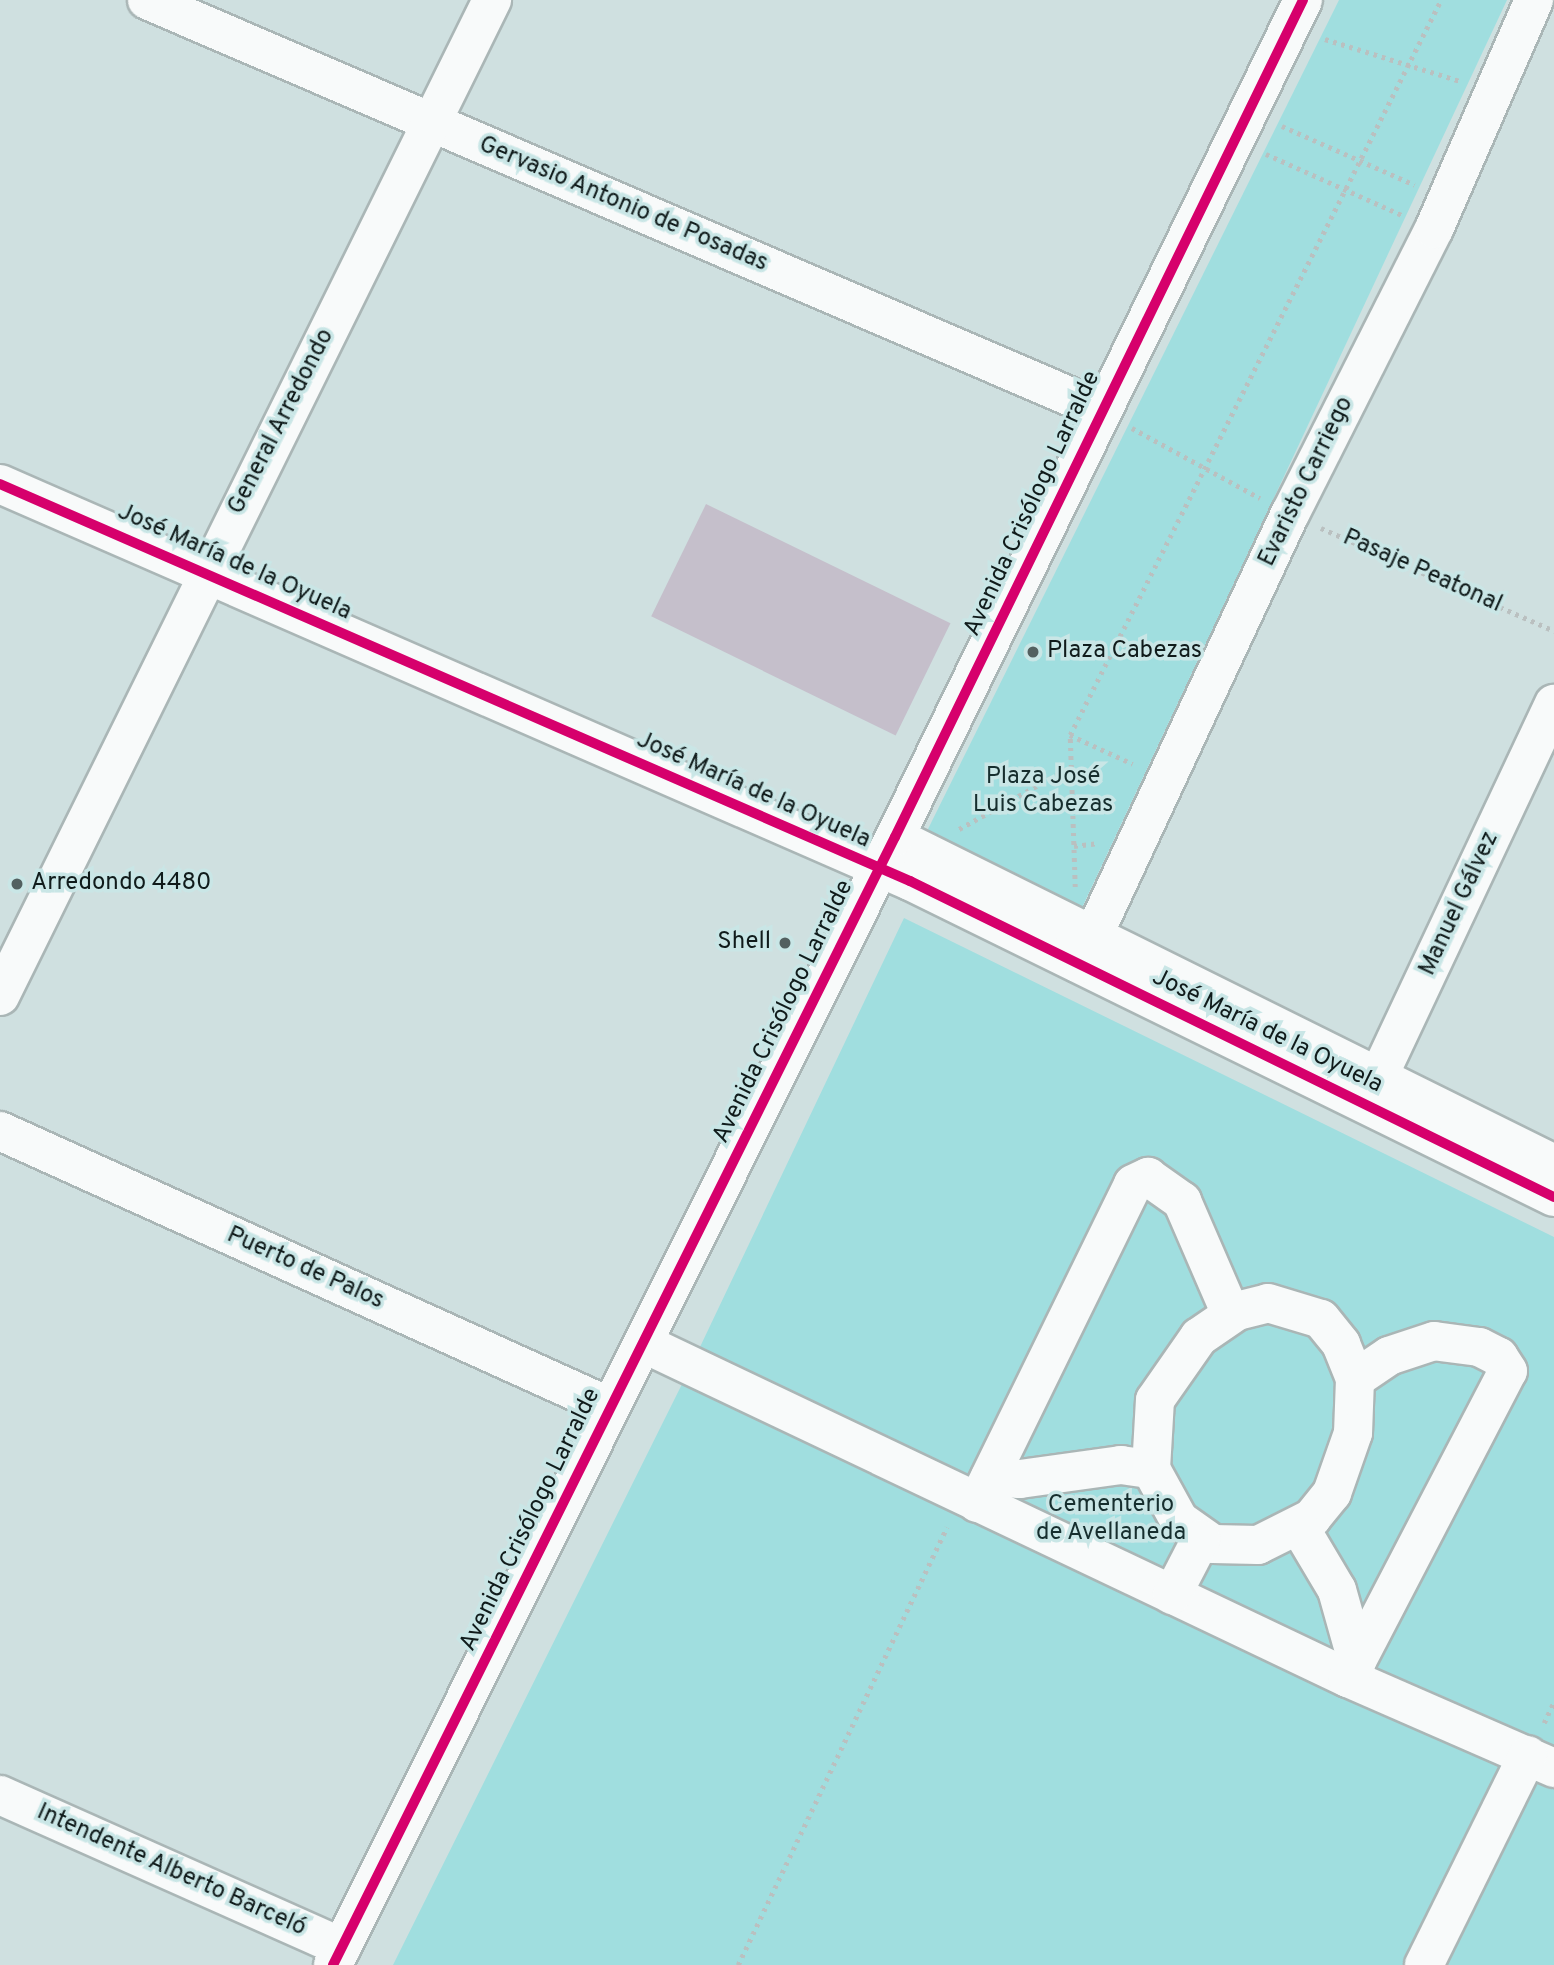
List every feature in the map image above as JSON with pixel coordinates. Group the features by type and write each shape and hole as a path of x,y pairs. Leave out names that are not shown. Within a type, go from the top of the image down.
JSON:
{"street":[{"name":"Gervasio Antonio de Posadas","path":"148,0 1099,409"},
{"name":"General Arredondo","path":"0,996 206,574 492,0"},
{"name":"Evaristo Carriego","path":"1086,951 1290,514 1441,214 1535,0"},
{"name":"Avenida Crisólogo Larralde","path":"337,1956 887,853 1099,409 1245,127 1296,14"},
{"name":"José María de la Oyuela","path":"0,484 206,574 887,853 1372,1091 1554,1197"},
{"name":"Manuel Gálvez","path":"1372,1091 1554,704"},
{"name":"José María de la Oyuela","path":"1372,1091 1554,1164"},
{"name":"Puerto de Palos","path":"0,1131 610,1407"},
{"path":"976,1492 1133,1184 1148,1177 1182,1200 1231,1314"},
{"path":"1268,1303 1321,1319 1341,1344 1355,1379 1346,1459 1332,1493 1299,1526 1258,1545 1201,1539 1179,1520 1152,1469 1155,1400 1182,1356 1231,1314 1268,1303"},
{"path":"1352,1670 1508,1371 1499,1357 1479,1346 1434,1341 1389,1356 1355,1379"},
{"path":"643,1343 690,1368 976,1492 1172,1595 1352,1670 1541,1761 1424,1965"},
{"path":"976,1492 1020,1479 1121,1465 1152,1469"},
{"path":"1299,1526 1337,1590 1352,1670"},
{"path":"1172,1595 1201,1539"},
{"name":"Intendente Alberto Barceló","path":"0,1796 337,1956"}],"path":[{"path":"1075,891 1070,735 1441,0"},
{"path":"1296,14 1408,65 1495,91"},
{"path":"1245,127 1360,161 1441,214"},
{"path":"1245,127 1346,190 1441,214"},
{"path":"1070,735 1167,780"},
{"path":"956,830 1071,767"},
{"path":"738,1965 976,1492"}],"green space":[{"name":"Plaza José Luis Cabezas","path":"1339,0 1507,0 1080,912 931,837 928,829"},
{"name":"Cementerio de Avellaneda","path":"904,918 1554,1237 1554,1965 393,1965 690,1368"}],"building":[{"path":"706,504 950,623 896,736 651,616"}],"cycle path":[{"path":"333,1965 895,837 1303,0"},
{"path":"0,484 910,881 1554,1197"}],"place":[{"name":"Plaza Cabezas","path":"1033,652"},
{"name":"Arredondo 4480","path":"17,884"},
{"name":"Shell","path":"785,943"}]}
